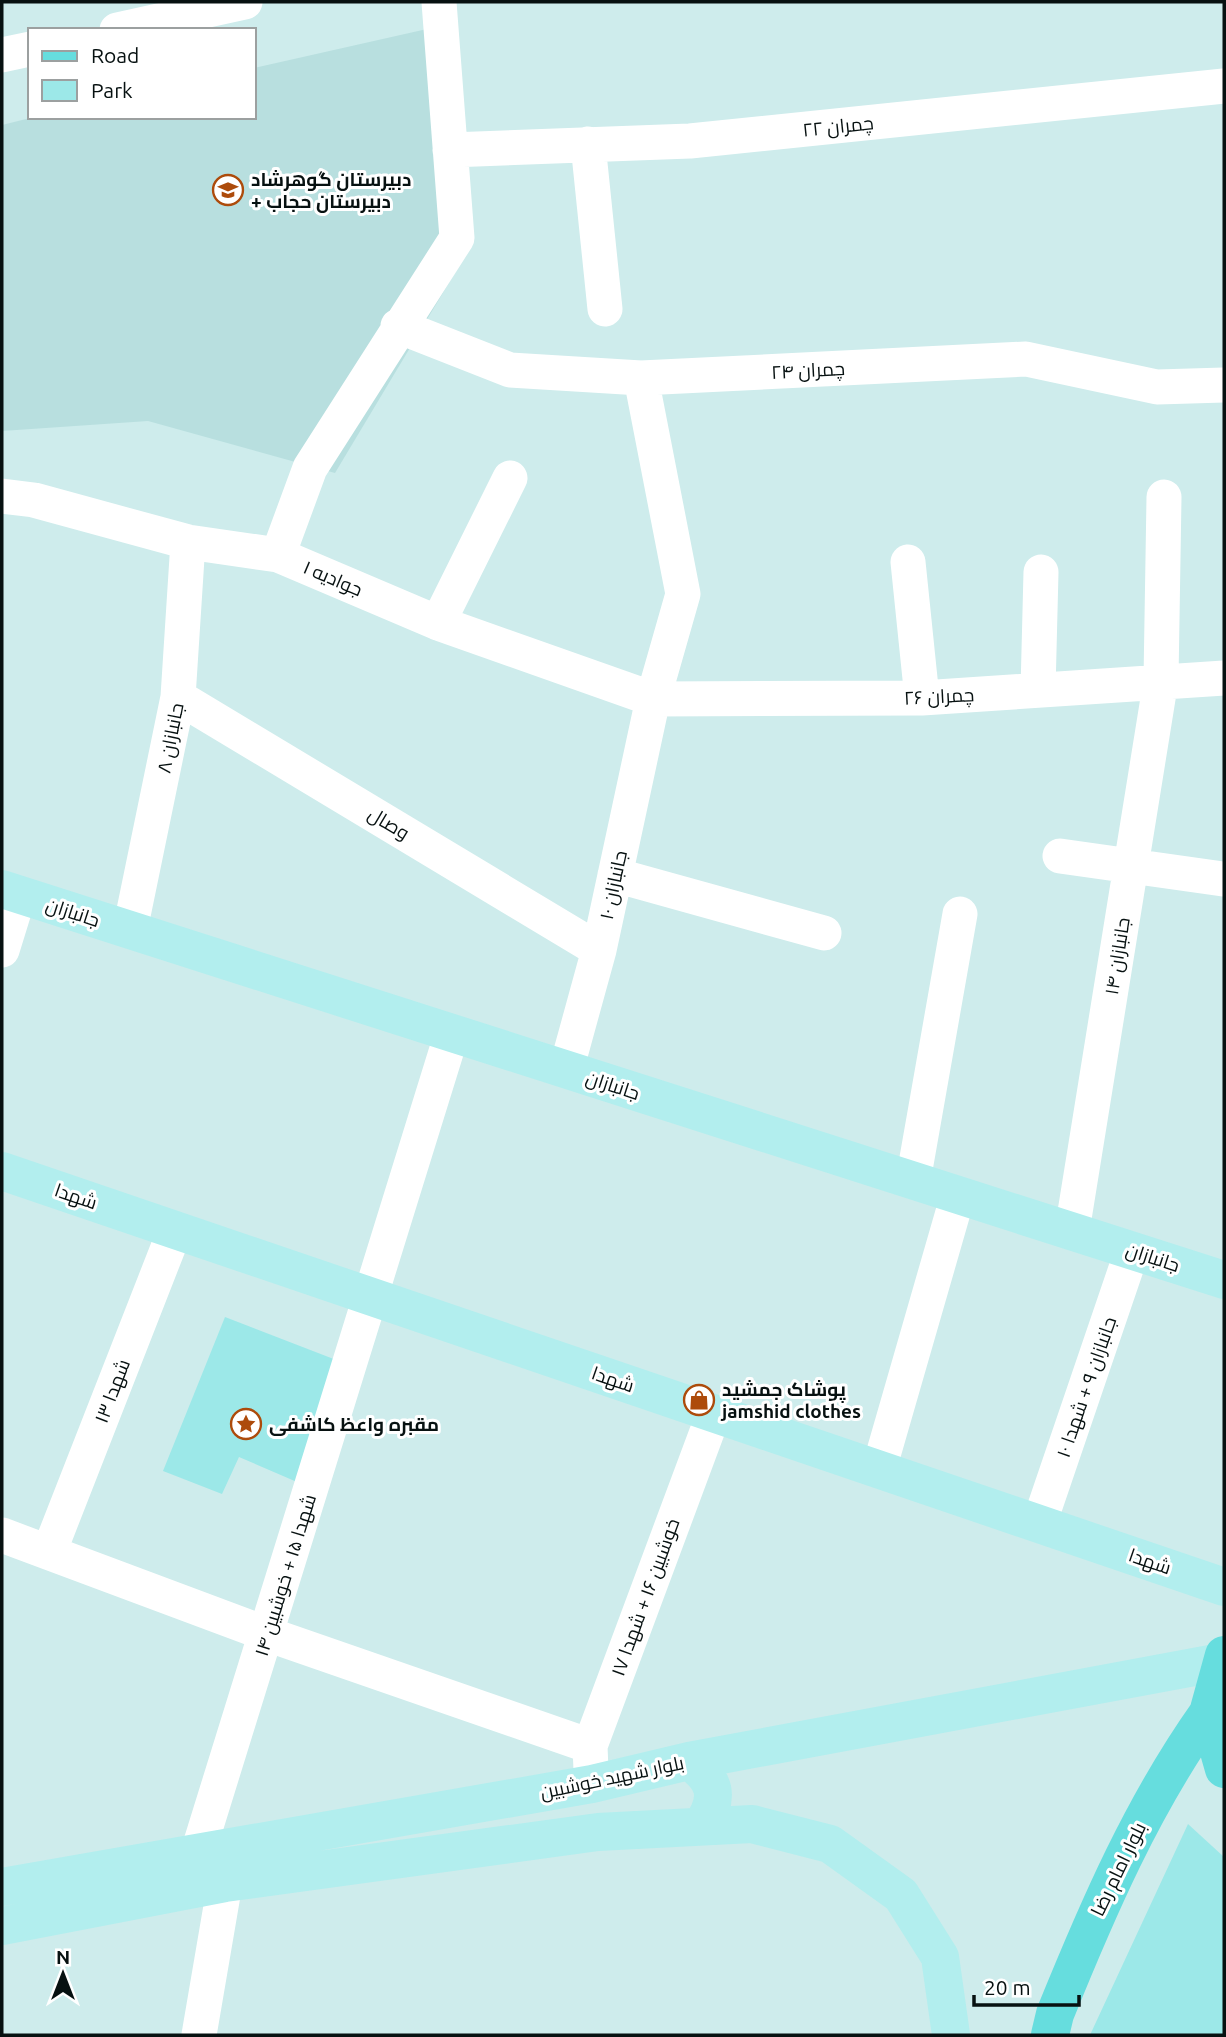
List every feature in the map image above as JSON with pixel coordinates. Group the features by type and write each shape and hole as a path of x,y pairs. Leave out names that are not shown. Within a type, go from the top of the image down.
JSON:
{"main road":[{"name":"جانبازان","path":"10,892 1224,1280"},
{"name":"شهدا","path":"2,1171 1224,1587"},
{"name":"بلوار شهید خوشبین","path":"2,1887 592,1784 689,1761 1222,1658"},
{"path":"1222,1658 1208,1713 1224,1769"},
{"name":"بلوار امام رضا","path":"1050,2035 1055,2014 1107,1887 1172,1763 1208,1713"},
{"path":"689,1761 705,1772 713,1789 712,1809 702,1825"},
{"path":"2,1926 225,1883 597,1832 752,1824 830,1844 901,1895 940,1957 951,2035"}],"street":[{"path":"135,19 245,2"},
{"path":"278,555 310,468 398,326 457,239 439,2"},
{"path":"2,55 28,49"},
{"name":"چمران ۲۲","path":"450,150 690,141 1224,86"},
{"path":"588,144 605,309"},
{"name":"چمران ۲۴","path":"398,326 510,370 641,378 1026,359 1157,387 1224,385"},
{"name":"جانبازان ۱۰","path":"566,1070 599,950 653,699 683,594 641,378"},
{"path":"438,623 510,478"},
{"name":"جوادیه ۱","path":"2,496 34,500 188,542 278,555 438,623 653,699"},
{"name":"جانبازان ۱۴","path":"1072,1231 1161,680 1164,497"},
{"name":"جانبازان ۸","path":"130,930 178,697 188,542"},
{"path":"908,562 922,698"},
{"path":"1038,690 1041,572"},
{"name":"چمران ۲۶","path":"653,699 922,698 1161,680 1224,678"},
{"name":"وصال","path":"178,697 599,950"},
{"path":"1060,856 1223,880"},
{"path":"615,875 824,933"},
{"path":"2,950 10,892"},
{"path":"913,1181 960,914"},
{"name":"شهدا ۱۵ + خوشبین ۱۴","path":"198,1852 452,1033"},
{"path":"879,1469 958,1195"},
{"name":"شهدا ۱۳","path":"49,1552 175,1230"},
{"name":"جانبازان ۹ + شهدا ۱۰","path":"1039,1524 1132,1251"},
{"name":"خوشبین ۱۶ + شهدا ۱۷","path":"592,1784 590,1746 714,1413"},
{"path":"2,1535 267,1634 590,1746"},
{"path":"199,2035 225,1883"}],"shaded area":[{"name":"دبیرستان گوهرشاد + دبیرستان حجاب","path":"427,29 465,256 335,473 148,421 2,431 2,125 28,118 256,119 256,68"}],"green space":[{"path":"225,1317 344,1363 297,1482 239,1457 222,1494 163,1471"},
{"path":"1188,1824 1224,1857 1224,2035 1090,2035"}],"place":[{"name":"دبیرستان گوهرشاد + دبیرستان حجاب","path":"228,190"},
{"name":"پوشاک جمشید jamshid clothes","path":"699,1400"},
{"name":"مقبره واعظ کاشفی","path":"246,1424"}]}
